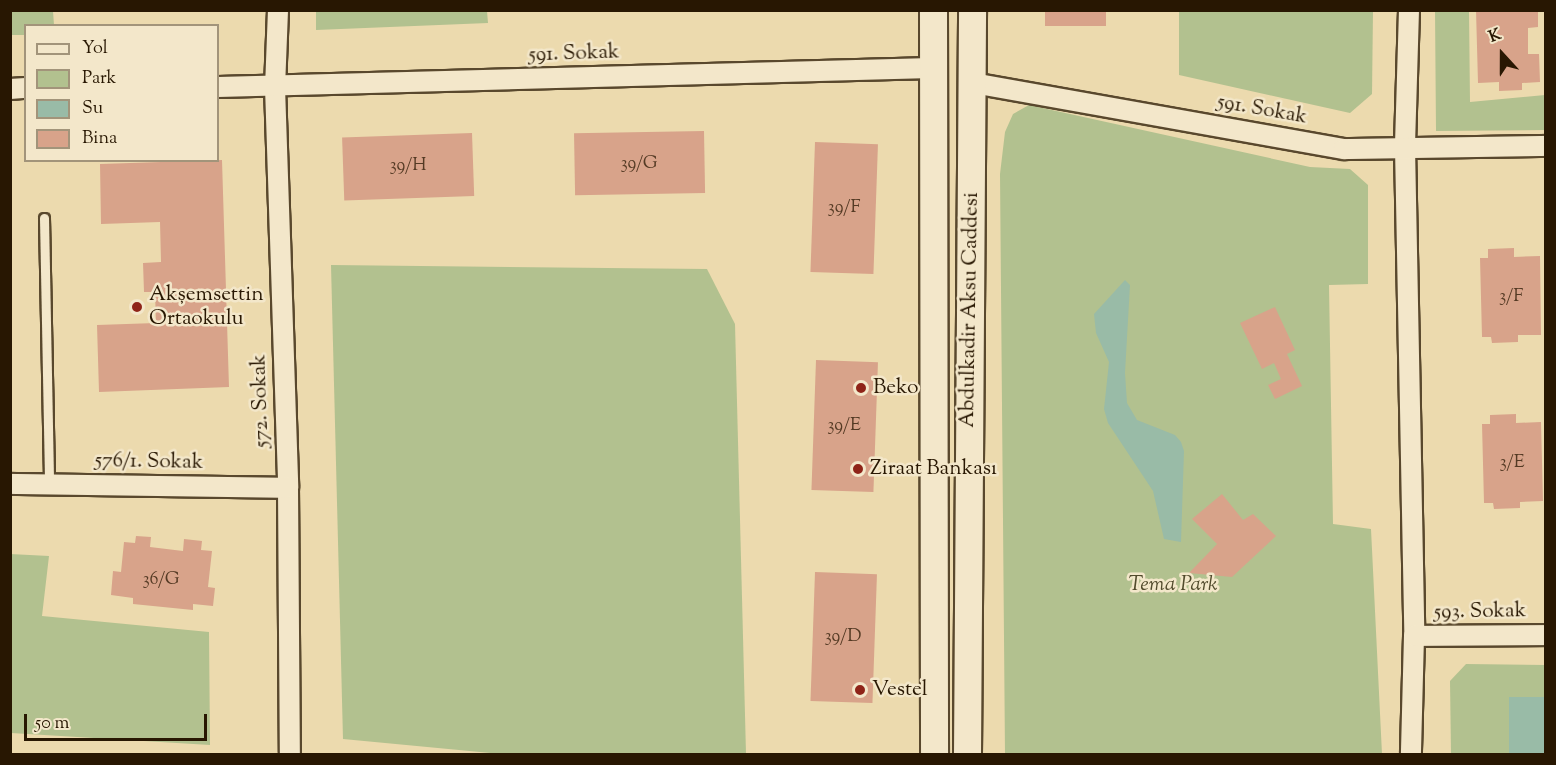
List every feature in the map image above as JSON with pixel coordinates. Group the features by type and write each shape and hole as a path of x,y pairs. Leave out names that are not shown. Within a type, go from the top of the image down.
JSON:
{"main road":[{"name":"Abdulkadir Aksu Caddesi","path":"933,10 934,754"},
{"name":"Abdulkadir Aksu Caddesi","path":"967,754 972,10"}],"street":[{"name":"572. Sokak","path":"278,10 275,87 288,488 290,754"},
{"path":"1409,10 1405,147 1414,636 1411,754"},
{"name":"591. Sokak","path":"219,87 932,68"},
{"name":"591. Sokak","path":"972,83 1344,149 1545,146"},
{"name":"576/1. Sokak","path":"10,484 288,488"},
{"name":"593. Sokak","path":"1414,636 1545,635"}],"lane":[{"path":"44,218 49,485"}],"green space":[{"path":"11,10 53,11 54,24 24,24 24,35 11,35"},
{"path":"316,11 487,11 488,23 316,30"},
{"path":"1179,11 1373,11 1372,94 1350,113 1179,75"},
{"path":"1435,11 1469,11 1470,102 1545,95 1545,130 1436,131"},
{"name":"Tema Park","path":"1029,105 1310,167 1350,169 1368,185 1368,284 1329,285 1333,524 1371,529 1382,754 1005,754 1000,174 1005,132 1013,114"},
{"path":"331,265 707,269 735,324 746,754 501,754 343,739"},
{"path":"10,554 49,556 42,616 209,632 210,745 11,733"},
{"path":"1466,664 1545,665 1545,754 1451,754 1450,681"}],"water":[{"path":"1125,280 1130,285 1125,373 1127,403 1137,420 1175,435 1181,442 1184,451 1181,542 1164,539 1153,491 1108,423 1104,409 1109,362 1096,333 1094,314"},
{"path":"1509,697 1545,697 1545,754 1509,754"}],"building":[{"path":"1045,10 1106,10 1106,26 1045,26"},
{"path":"1476,10 1538,10 1538,27 1528,28 1528,54 1539,54 1540,82 1522,83 1522,90 1499,91 1499,82 1478,83"},
{"path":"704,131 705,193 575,195 574,133"},
{"path":"472,133 474,196 344,200 342,138"},
{"path":"815,142 878,144 873,274 810,272"},
{"path":"222,160 229,387 99,392 97,325 156,323 155,292 144,292 143,263 161,262 160,222 101,224 100,164 219,162"},
{"path":"1514,248 1514,257 1540,256 1541,335 1518,335 1518,342 1492,343 1491,337 1482,337 1480,258 1488,258 1488,249"},
{"path":"1275,307 1295,350 1287,354 1302,386 1275,399 1268,385 1281,379 1274,363 1262,369 1240,323"},
{"path":"816,360 878,362 873,492 811,490"},
{"path":"1516,414 1516,423 1541,422 1543,501 1520,502 1520,508 1494,509 1493,503 1484,503 1482,424 1490,424 1490,415"},
{"path":"1222,494 1243,520 1253,514 1276,536 1232,577 1189,573 1217,544 1192,519"},
{"path":"136,536 151,537 150,547 183,551 184,539 202,541 201,550 212,551 208,587 215,588 213,606 193,604 193,610 133,604 133,598 111,595 113,571 121,572 124,542 135,543"},
{"path":"815,572 877,574 872,703 810,701"}],"place":[{"name":"Akşemsettin Ortaokulu","path":"137,307"},
{"name":"Beko","path":"861,388"},
{"name":"Ziraat Bankası","path":"858,469"},
{"name":"Vestel","path":"860,690"}]}
